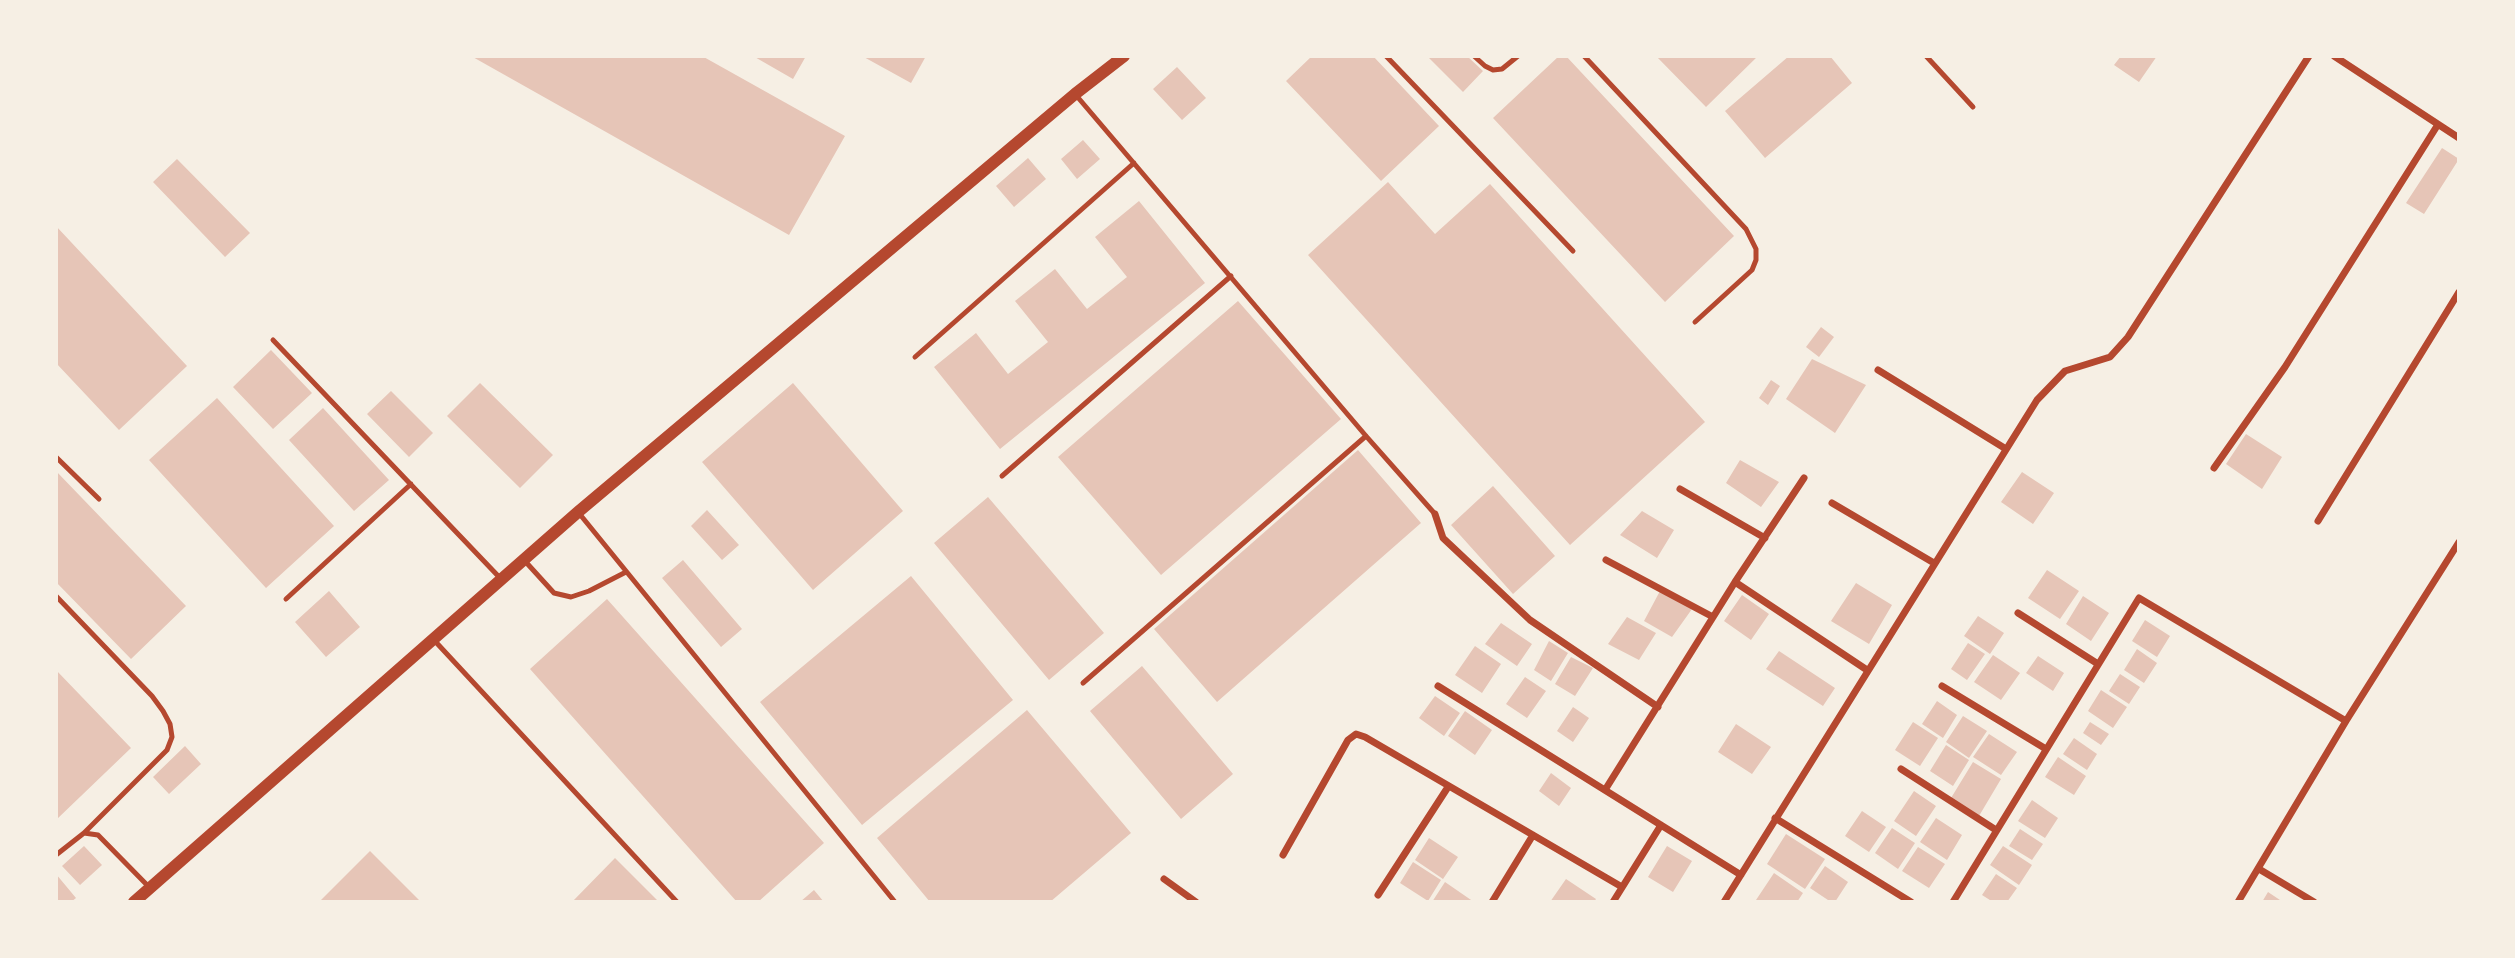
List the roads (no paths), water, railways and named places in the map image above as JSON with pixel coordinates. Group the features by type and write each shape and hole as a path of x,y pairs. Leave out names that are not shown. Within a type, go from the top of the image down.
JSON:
{"street":[{"path":"1727,901 1775,818 2037,400 2065,371 2110,357 2128,337 2309,56"},
{"path":"2334,56 2459,138"},
{"path":"134,902 578,512 1075,94 1120,60"},
{"path":"2214,468 2285,367 2437,126"},
{"path":"2318,521 2459,292"},
{"path":"1878,370 2006,449"},
{"path":"1605,790 1735,582 1804,478"},
{"path":"1680,489 1765,538"},
{"path":"1832,503 1934,563"},
{"path":"1435,514 1443,538 1530,620 1658,707"},
{"path":"2238,902 2346,721 2458,546"},
{"path":"1606,560 1713,617"},
{"path":"1735,582 1867,670"},
{"path":"1964,902 1954,899 2139,598 2346,721"},
{"path":"2018,613 2098,664"},
{"path":"1438,686 1741,875"},
{"path":"1942,686 2046,749"},
{"path":"1283,855 1348,740 1356,734 1622,887"},
{"path":"1901,769 1996,830"},
{"path":"1378,895 1448,787"},
{"path":"1775,818 1911,902"},
{"path":"1613,902 1661,825"},
{"path":"1492,902 1533,835"},
{"path":"2259,869 2314,902"},
{"path":"1164,879 1196,902"}],"lane":[{"path":"1105,56 1120,60"},
{"path":"1386,56 1573,251"},
{"path":"1474,56 1493,70 1502,69 1518,56"},
{"path":"1584,56 1738,220 1756,249 1752,270 1695,322"},
{"path":"1926,56 1973,107"},
{"path":"1075,94 1435,514"},
{"path":"915,357 1135,163"},
{"path":"1002,476 1231,276"},
{"path":"273,340 501,579"},
{"path":"1083,683 1366,436"},
{"path":"56,457 99,499"},
{"path":"286,599 411,484"},
{"path":"578,512 895,902"},
{"path":"524,560 554,593 571,597 626,572"},
{"path":"56,596 152,696 163,711 172,737 167,750 84,833 56,855"},
{"path":"433,639 677,902"},
{"path":"84,833 98,835 150,888"}]}
